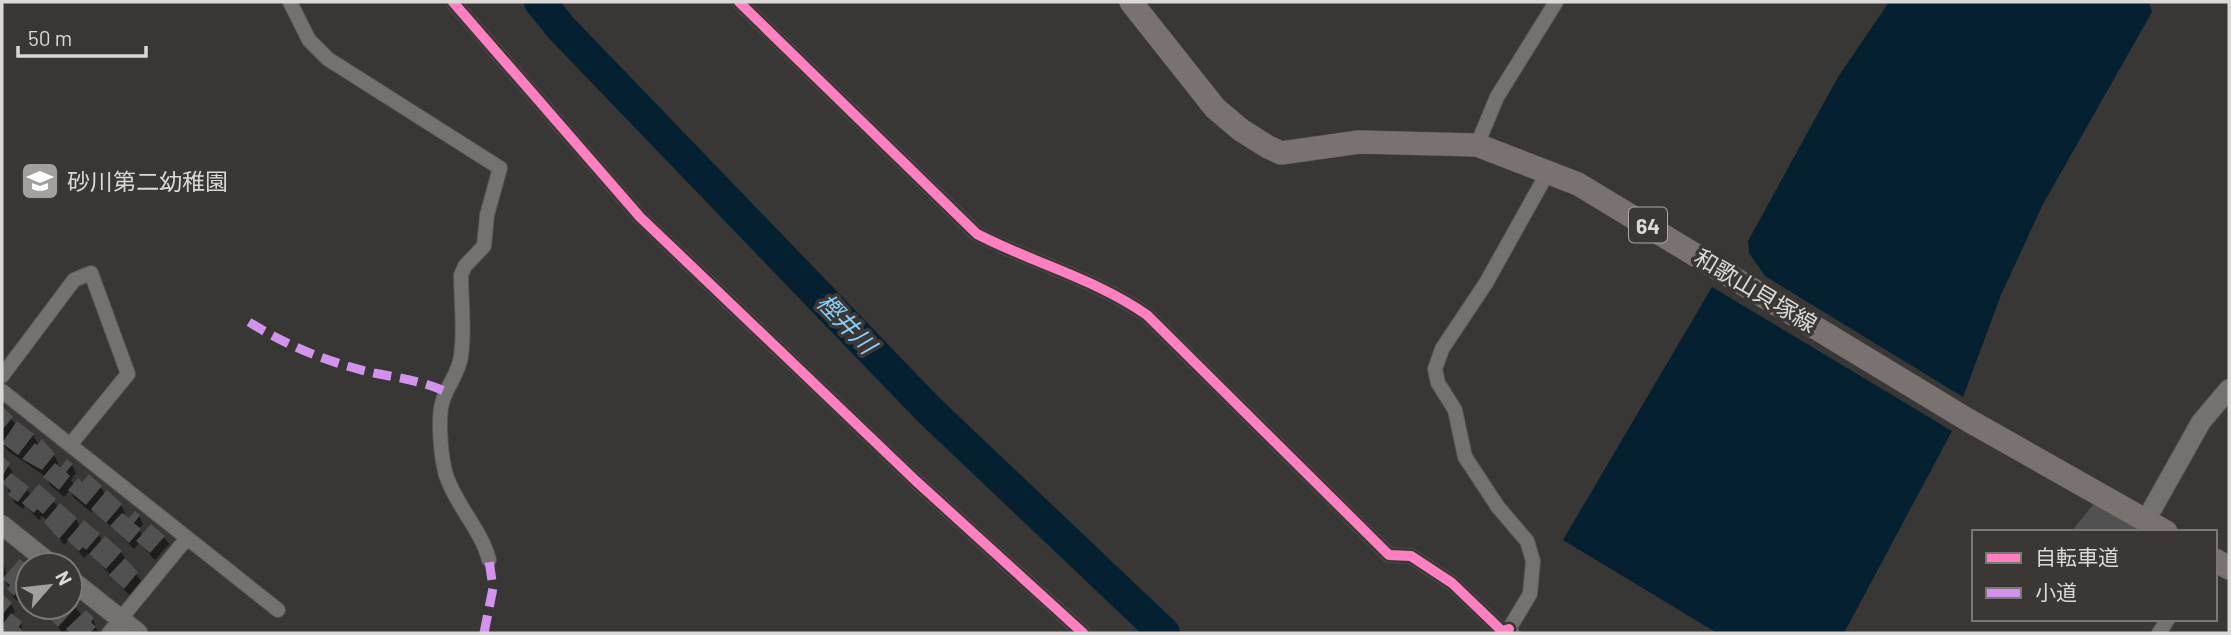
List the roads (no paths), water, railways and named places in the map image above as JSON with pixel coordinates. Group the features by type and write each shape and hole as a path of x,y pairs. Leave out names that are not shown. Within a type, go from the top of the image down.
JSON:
{"main road":[{"name":"和歌山貝塚線","path":"1131,2 1215,108 1241,130 1281,153 1359,142 1477,145 1578,184 2024,453 2163,530"}],"street":[{"path":"290,2 309,40 328,59 500,168 487,215 484,246 465,266 461,275 461,355 456,376 442,401 441,446 446,474 458,503 485,543 489,560"},
{"path":"453,2 658,236 906,471 1083,633"},
{"path":"740,2 977,234 1017,255 1121,297 1147,315 1389,555 1411,556 1451,583 1502,631 1511,631 1530,594 1533,561 1527,541 1486,491 1465,457 1455,410 1438,383 1435,369 1442,349 1486,283 1548,172"},
{"path":"1477,145 1497,97 1556,2"},
{"path":"2,376 74,279 91,273 128,374 70,444"},
{"path":"2146,520 2201,422 2229,389"},
{"path":"2,391 278,610"},
{"path":"2,525 34,551"},
{"path":"115,626 187,538"},
{"path":"84,594 115,626 138,633"}],"water":[{"path":"1889,2 2149,2 2152,12 2042,206 2001,295 1963,397 1765,276 1749,253 1748,241 1838,77"},
{"path":"1712,287 1952,431 1844,633 1717,633 1563,540"}],"waterway":[{"name":"樫井川","path":"540,2 562,29 929,410 1164,633"}],"place":[{"name":"砂川第二幼稚園","path":"40,181"}]}
